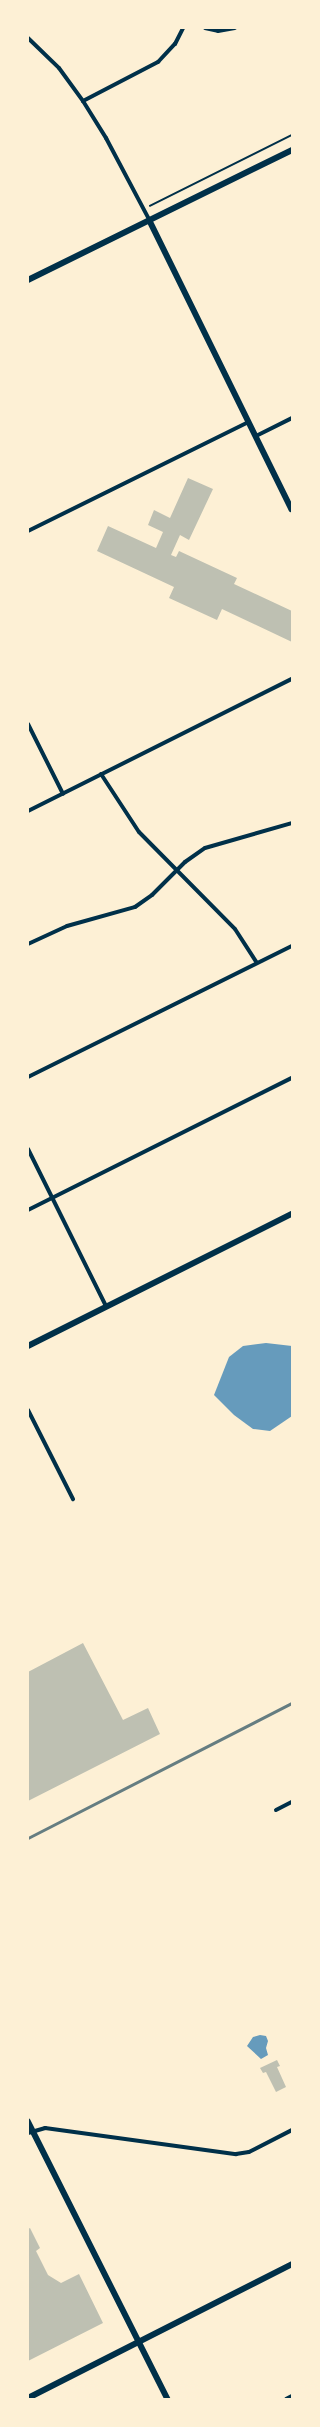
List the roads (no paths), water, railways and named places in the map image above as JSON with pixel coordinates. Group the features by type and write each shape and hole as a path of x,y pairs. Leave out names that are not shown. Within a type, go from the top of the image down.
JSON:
{"main road":[{"path":"28,2398 292,2264"}],"street":[{"path":"83,101 158,62 175,44 183,28"},
{"path":"205,28 218,31 235,28"},
{"path":"28,38 59,68 83,101 106,138 150,221 292,509"},
{"path":"28,280 292,150"},
{"path":"256,436 292,418"},
{"path":"28,531 249,422"},
{"path":"28,811 292,679"},
{"path":"28,724 63,794"},
{"path":"101,774 128,818 176,871 235,929 257,963"},
{"path":"28,944 67,926 135,907 152,895 194,855 217,842 292,823"},
{"path":"28,1077 292,946"},
{"path":"28,1210 292,1078"},
{"path":"28,1149 106,1306"},
{"path":"28,1346 292,1214"},
{"path":"28,1410 74,1499"},
{"path":"276,1810 292,1802"},
{"path":"28,2121 31,2132 140,2341 168,2399"},
{"path":"31,2132 45,2128 236,2154 249,2152 292,2130"},
{"path":"286,2399 292,2396"}],"water":[{"path":"266,1343 292,1346 292,1416 270,1431 253,1429 234,1415 214,1395 229,1357 243,1346"},
{"path":"260,2035 266,2036 268,2041 266,2048 268,2055 261,2059 247,2046 253,2037"}],"railway":[{"path":"28,1838 292,1703"}]}
